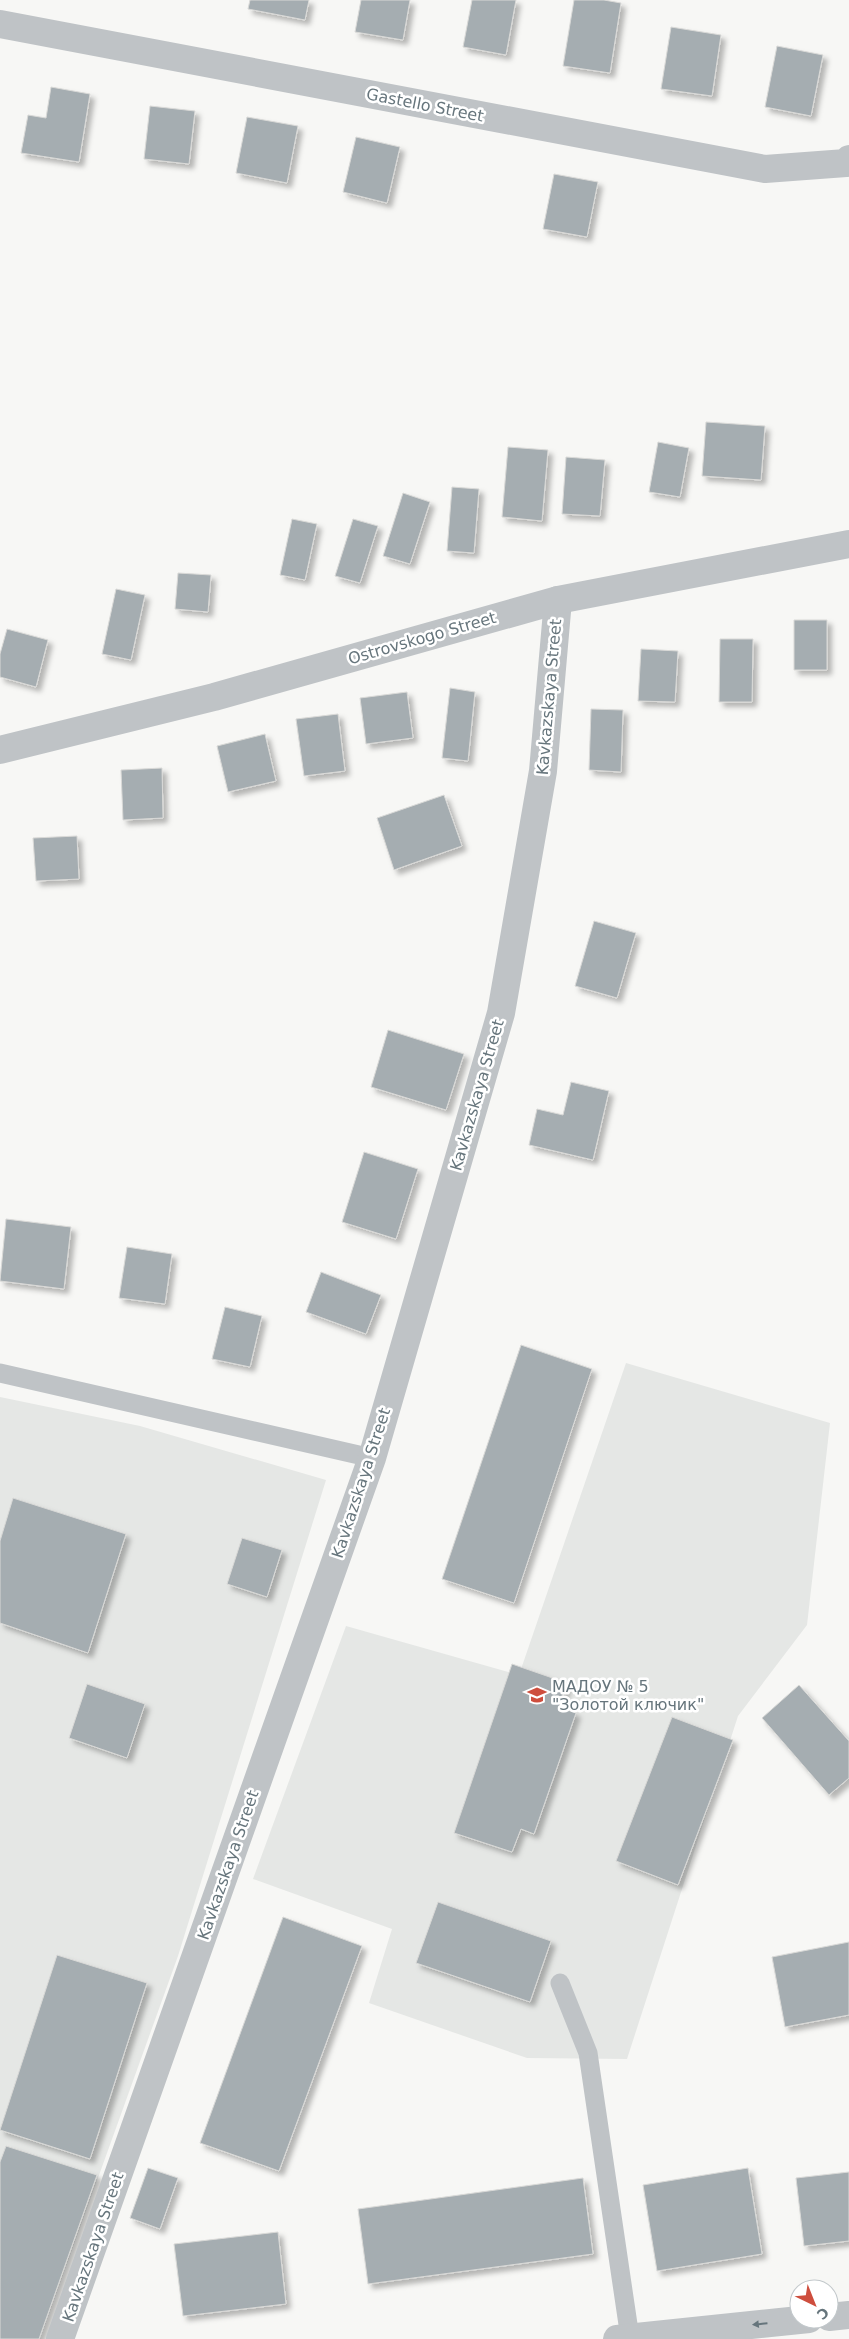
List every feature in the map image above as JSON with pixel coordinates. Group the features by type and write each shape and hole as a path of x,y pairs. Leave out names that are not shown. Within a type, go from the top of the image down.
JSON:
{"street":[{"name":"Gastello Street","path":"0,24 765,169 846,163 849,159"},
{"name":"Ostrovskogo Street","path":"0,750 214,697 558,600 849,544"},
{"name":"Kavkazskaya Street","path":"60,2339 372,1458 501,1013 543,771 558,600"},
{"path":"623,2338 789,2321"}],"lane":[{"path":"0,1373 372,1458"},
{"path":"560,1983 588,2053 623,2338"}],"shaded area":[{"name":"МАДОУ № 5 \"Золотой ключик\"","path":"626,1363 830,1423 807,1625 738,1716 627,2059 527,2058 369,2003 392,1929 253,1879 346,1626 519,1675"},
{"path":"0,1397 140,1426 326,1480 178,1956 40,2339 0,2339"}],"building":[{"path":"250,0 309,0 305,20 248,9"},
{"path":"361,0 410,0 403,40 355,32"},
{"path":"472,0 516,0 506,55 463,47"},
{"path":"574,0 604,0 621,3 610,73 563,66"},
{"path":"671,27 721,35 712,96 661,89"},
{"path":"777,46 823,55 811,116 765,107"},
{"path":"51,87 90,94 79,162 21,153 28,115 46,118"},
{"path":"150,106 195,111 189,164 144,159"},
{"path":"247,117 298,126 287,183 236,173"},
{"path":"356,137 400,147 387,203 343,192"},
{"path":"554,174 598,182 587,237 543,229"},
{"path":"706,422 765,426 761,480 702,476"},
{"path":"658,442 689,448 680,497 649,492"},
{"path":"508,447 548,450 542,521 502,517"},
{"path":"566,457 605,460 600,516 562,514"},
{"path":"452,487 479,489 474,553 447,551"},
{"path":"403,493 430,502 410,564 383,556"},
{"path":"292,519 317,524 305,580 280,575"},
{"path":"353,519 378,526 360,583 335,576"},
{"path":"178,573 211,575 208,612 175,609"},
{"path":"116,589 145,595 131,660 102,654"},
{"path":"794,620 827,620 827,670 794,670"},
{"path":"7,629 48,640 36,687 0,677 0,654"},
{"path":"720,639 753,639 752,702 719,702"},
{"path":"641,649 678,651 675,702 638,701"},
{"path":"450,688 475,692 468,761 442,758"},
{"path":"407,692 413,738 366,744 360,698"},
{"path":"591,709 623,710 621,772 589,770"},
{"path":"338,714 345,771 304,776 296,719"},
{"path":"265,734 276,781 228,792 217,746"},
{"path":"162,768 163,818 123,820 121,770"},
{"path":"444,795 462,846 394,870 377,818"},
{"path":"77,836 79,879 36,881 33,838"},
{"path":"594,921 636,933 617,998 575,986"},
{"path":"388,1030 464,1054 446,1110 371,1087"},
{"path":"571,1082 609,1091 593,1160 529,1145 537,1109 563,1115"},
{"path":"364,1152 418,1169 396,1239 342,1222"},
{"path":"6,1219 71,1227 64,1289 0,1281"},
{"path":"127,1247 172,1254 165,1304 119,1298"},
{"path":"321,1272 381,1295 366,1334 306,1312"},
{"path":"225,1307 262,1316 250,1367 212,1359"},
{"path":"521,1345 592,1369 514,1603 442,1579"},
{"path":"13,1498 126,1534 88,1653 0,1623 0,1541"},
{"path":"242,1538 282,1550 267,1597 227,1584"},
{"path":"512,1664 567,1683 559,1707 576,1713 534,1834 521,1829 512,1852 454,1833"},
{"path":"87,1684 145,1704 127,1758 69,1738"},
{"path":"799,1685 849,1741 849,1778 829,1795 762,1718"},
{"path":"672,1717 733,1740 678,1885 616,1861"},
{"path":"438,1902 551,1941 530,2002 416,1963"},
{"path":"283,1917 362,1946 279,2171 200,2143"},
{"path":"849,1942 849,2015 785,2027 772,1957"},
{"path":"57,1955 147,1983 90,2159 0,2130"},
{"path":"6,2146 97,2175 39,2339 0,2339 0,2162"},
{"path":"148,2168 178,2178 160,2229 130,2218"},
{"path":"748,2168 762,2254 657,2271 643,2185"},
{"path":"849,2172 849,2241 804,2246 796,2178"},
{"path":"583,2178 593,2254 368,2284 358,2209"},
{"path":"278,2232 286,2304 183,2316 174,2244"}],"place":[{"name":"МАДОУ № 5 \"Золотой ключик\"","path":"537,1695"}]}
